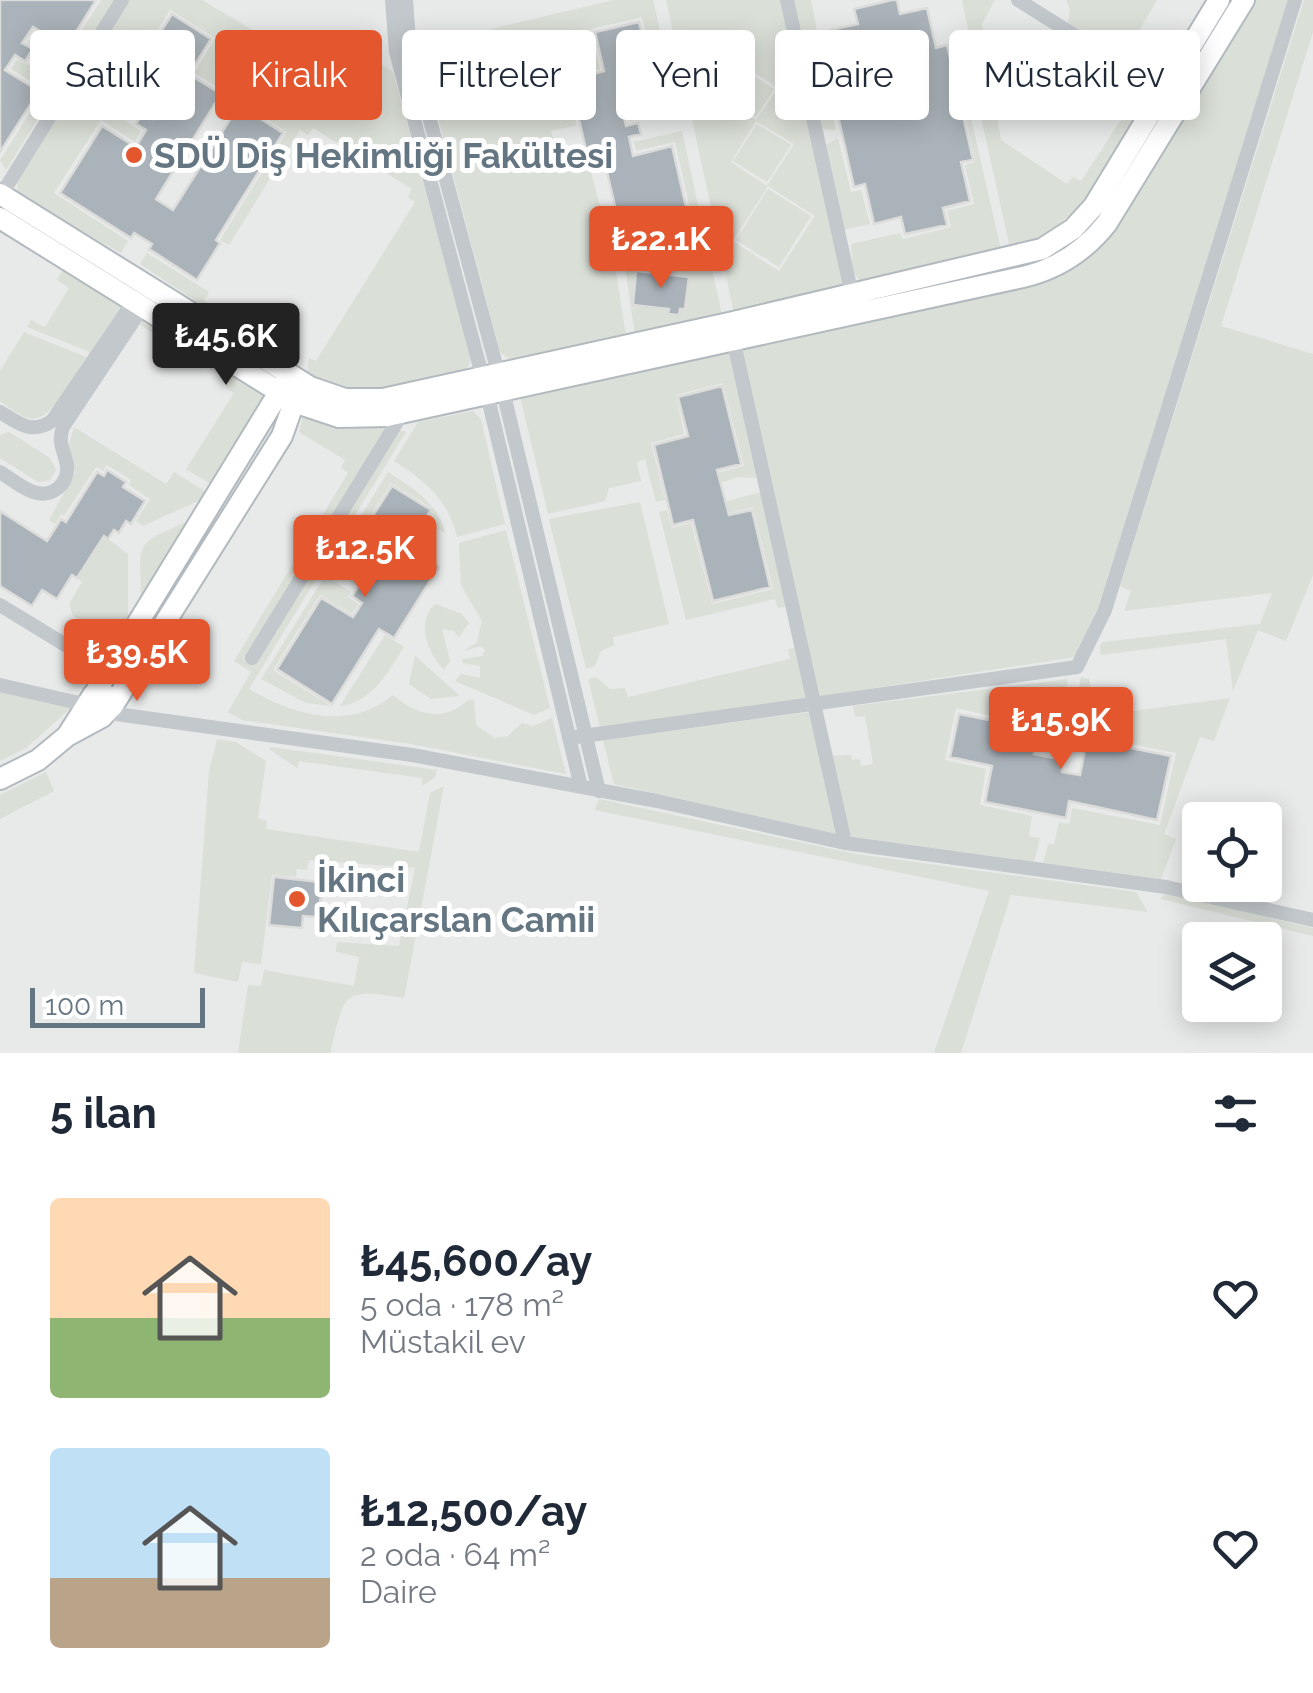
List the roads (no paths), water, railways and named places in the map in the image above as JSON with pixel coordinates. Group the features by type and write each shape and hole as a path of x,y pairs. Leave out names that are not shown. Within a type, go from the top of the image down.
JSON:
{"street":[{"path":"122,0 0,195 144,296 346,418 403,412 493,384"},
{"path":"392,0 396,54 493,384 580,787"},
{"path":"406,0 408,42 599,790"},
{"path":"787,0 852,295"},
{"path":"1018,0 1066,30"},
{"path":"1200,39 1219,0"},
{"path":"1200,59 1244,0"},
{"path":"569,738 1077,667 1105,610 1295,0"},
{"path":"732,332 852,295 1025,255 1064,237 1094,206 1156,120"},
{"path":"291,387 370,400 493,384 732,332 1030,276 1082,249 1102,229 1160,120"},
{"path":"0,218 144,296"},
{"path":"0,412 28,428 44,426 56,416 144,296"},
{"path":"0,472 34,493 54,491 67,471 60,435 144,296"},
{"path":"732,332 845,843"},
{"path":"101,708 108,671 260,423 291,387"},
{"path":"0,779 38,760 101,708 140,663 282,436 291,387"},
{"path":"252,658 403,412"},
{"path":"260,423 282,436"},
{"path":"44,426 60,435"},
{"path":"0,605 108,671"},
{"path":"120,651 140,663"},
{"path":"0,685 101,708 363,747 599,790 845,843 1158,886 1313,920"}],"place":[{"name":"SDÜ Diş Hekimliği Fakültesi","path":"134,155"},
{"name":"İkinci Kılıçarslan Camii","path":"297,899"}]}
